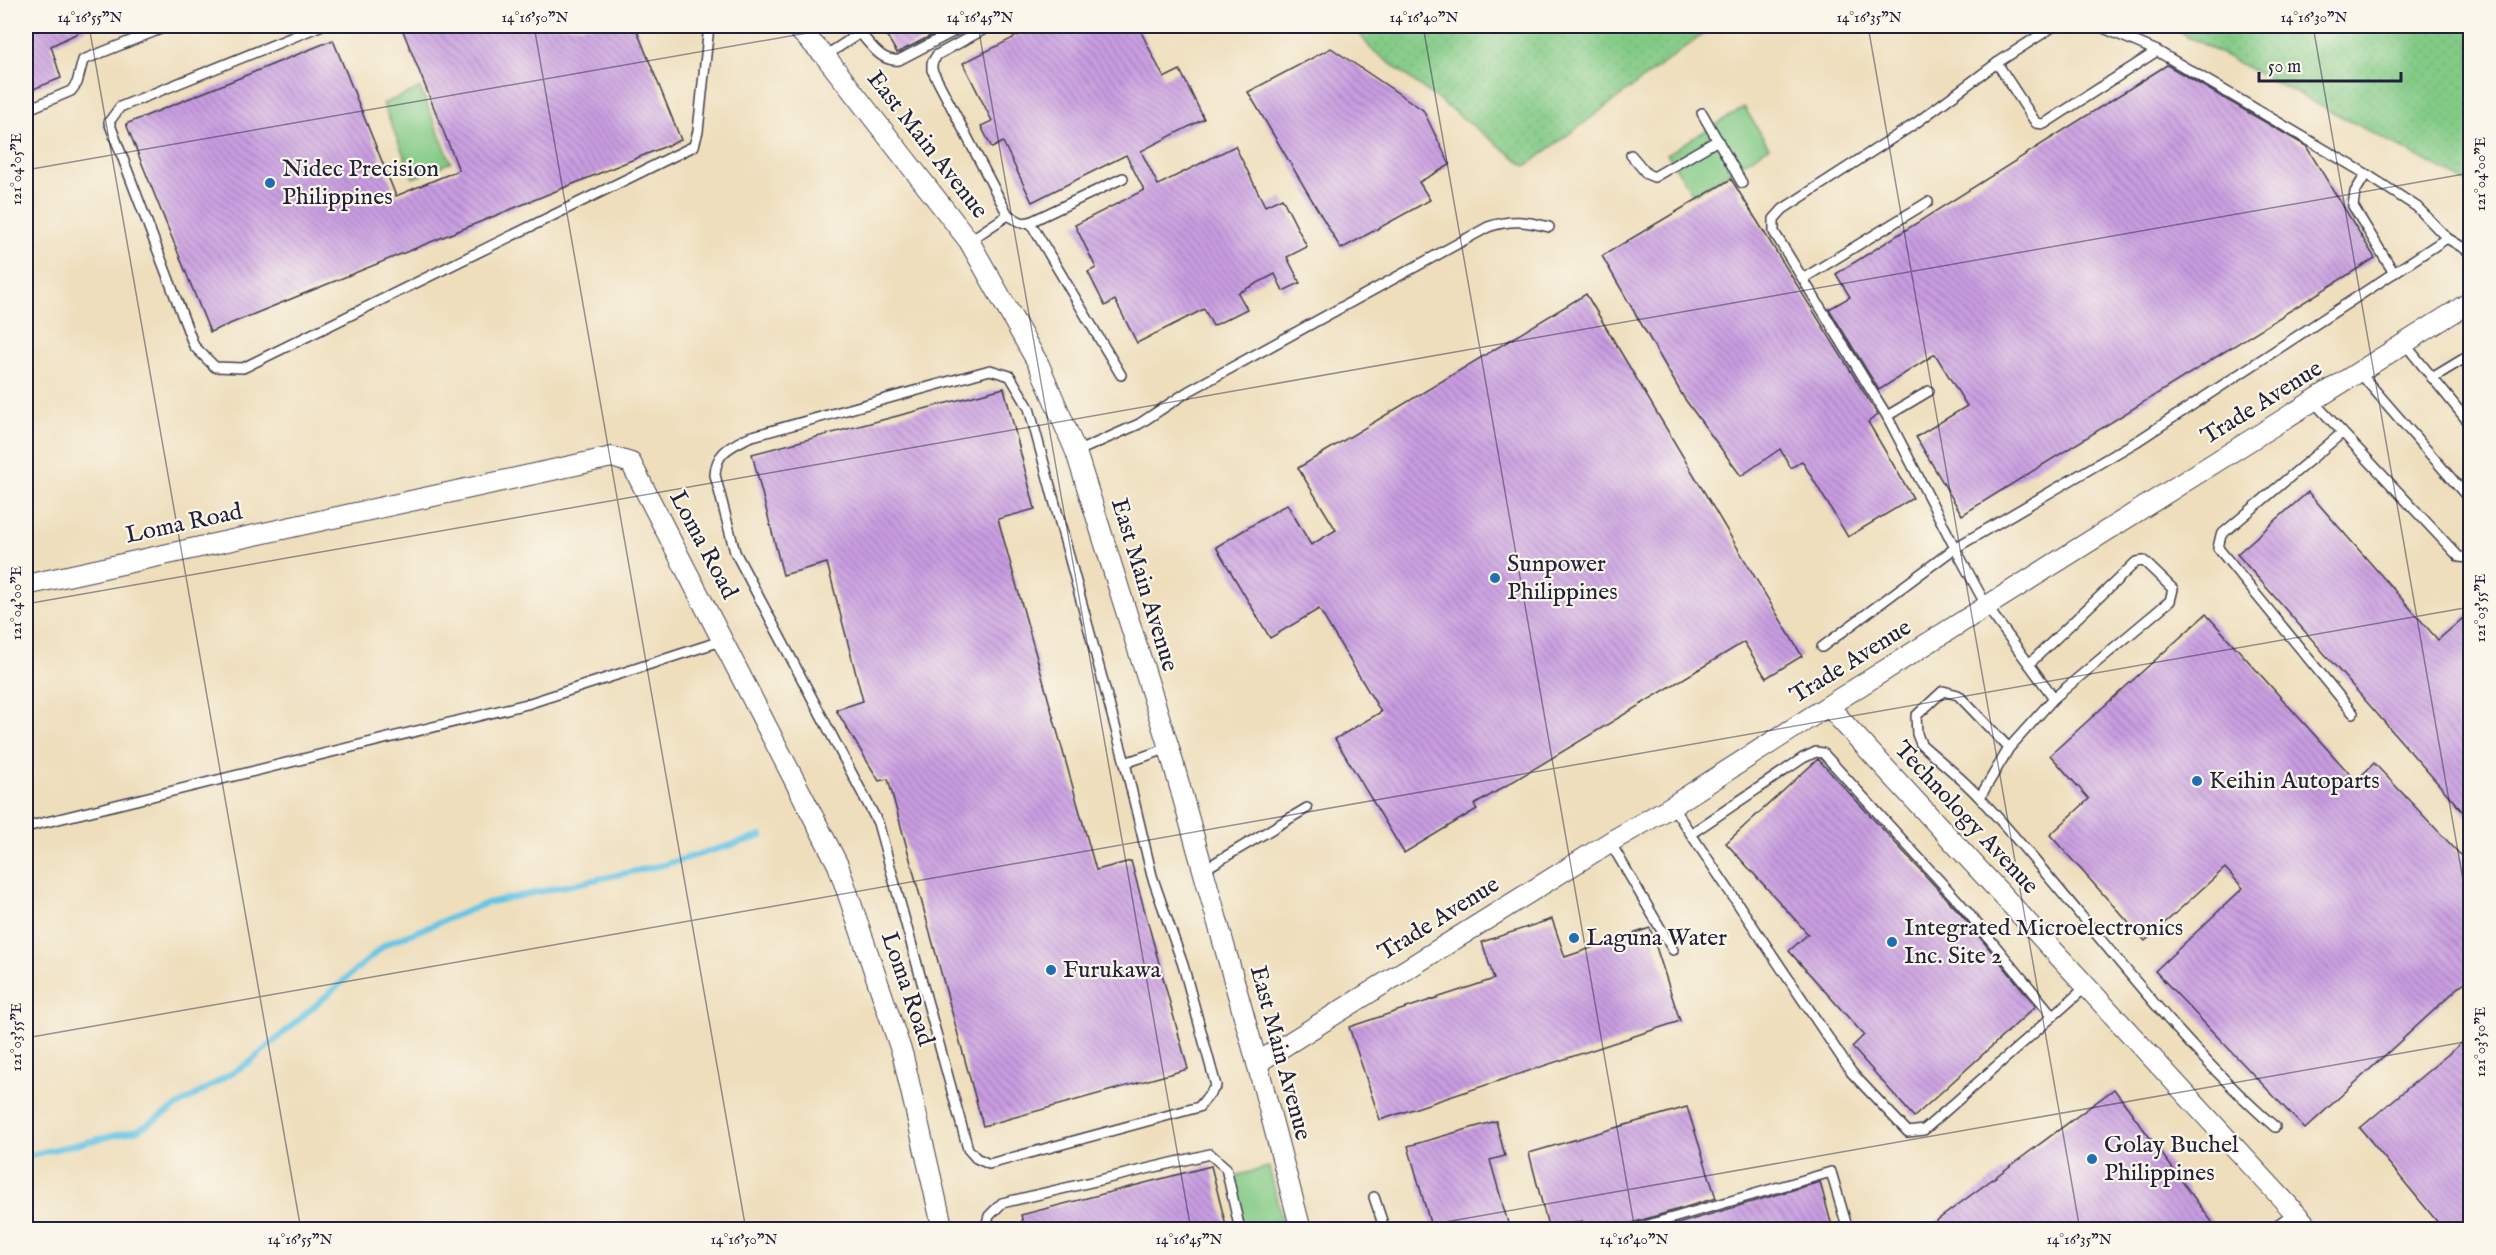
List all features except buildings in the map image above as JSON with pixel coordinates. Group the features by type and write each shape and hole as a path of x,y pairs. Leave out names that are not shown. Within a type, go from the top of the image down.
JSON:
{"street":[{"name":"East Main Avenue","path":"795,26 825,56 969,241 1039,365 1076,452 1169,748 1301,1230"},
{"name":"Trade Avenue","path":"1257,1063 1610,842 1672,806 2470,302"},
{"name":"Loma Road","path":"26,585 612,457 631,463 838,865 903,1056 943,1230"},
{"name":"Technology Avenue","path":"1828,706 2311,1230"}],"lane":[{"path":"26,110 71,91 77,83 83,60 149,29 168,26"},
{"path":"320,26 120,107 109,122 194,346 215,367 243,368 694,146 698,131 709,26"},
{"path":"825,56 857,29 882,57 890,61 899,60 964,26"},
{"path":"990,26 937,55 932,63 932,70 1008,215 1022,223 1030,222 1123,178"},
{"path":"2054,26 1997,63 1916,123 1783,209 1774,219 1774,232 1887,416 1987,607 2054,698"},
{"path":"2099,26 2157,51 2366,174 2418,207 2447,237 2470,252"},
{"path":"1997,63 2036,123 2044,124 2157,51"},
{"path":"1702,113 1742,183"},
{"path":"1631,154 1647,174 1654,177 1718,140"},
{"path":"2366,174 2355,192 2353,206 2394,273"},
{"path":"1804,278 1928,202"},
{"path":"969,241 1008,215"},
{"path":"1076,452 1139,424 1189,391 1488,227 1506,221 1526,221 1549,228"},
{"path":"1030,222 1121,375"},
{"path":"1822,647 1955,548 2139,440 2447,237"},
{"path":"2405,344 2470,424"},
{"path":"2432,378 2470,355"},
{"path":"990,369 1010,376 1029,408 1125,763 1152,876 1183,965 1216,1086 1199,1107 989,1164 976,1158 969,1149 878,823 735,552 715,476 716,463 723,451 750,437 990,369"},
{"path":"2360,372 2470,501"},
{"path":"1887,416 1929,391"},
{"path":"2313,401 2459,557 2470,558"},
{"path":"2342,433 2221,535 2218,548 2353,714"},
{"path":"1980,797 2009,748 2054,698 2170,601 2173,589 2144,561 2136,562 2029,664"},
{"path":"26,827 527,704 724,640"},
{"path":"2009,748 1958,695 1943,691 1916,716 1917,734 1921,744 1980,797 2160,1008 2243,1099 2275,1127"},
{"path":"1125,763 1169,748"},
{"path":"1692,832 1803,758 1816,752 1823,753 1960,903 2053,1016"},
{"path":"1672,806 1692,832 1852,1072 1908,1132 1924,1130 2087,986"},
{"path":"1203,870 1307,808"},
{"path":"1610,842 1673,950"},
{"path":"986,1230 989,1216 1002,1203 1210,1154 1226,1168 1240,1230"},
{"path":"1631,1230 1831,1172 1848,1230"},
{"path":"1374,1197 1385,1230"},
{"path":"2270,1230 2295,1212"}],"green space":[{"path":"1354,26 1714,26 1526,166 1371,49"},
{"path":"2168,26 2470,26 2470,184"},
{"path":"420,88 451,162 413,178 383,104"},
{"path":"1744,107 1769,147 1693,195 1667,154"},
{"path":"1269,1167 1284,1229 1244,1229 1231,1177"}],"waterway":[{"path":"26,1156 138,1130 250,1062 386,944 487,903 663,865 762,836"}],"place":[{"name":"Nidec Precision Philippines","path":"270,183"},
{"name":"Sunpower Philippines","path":"1495,578"},
{"name":"Keihin Autoparts","path":"2197,781"},
{"name":"Laguna Water","path":"1574,938"},
{"name":"Integrated Microelectronics Inc. Site 2","path":"1892,942"},
{"name":"Furukawa","path":"1051,970"},
{"name":"Golay Buchel Philippines","path":"2092,1159"}]}
